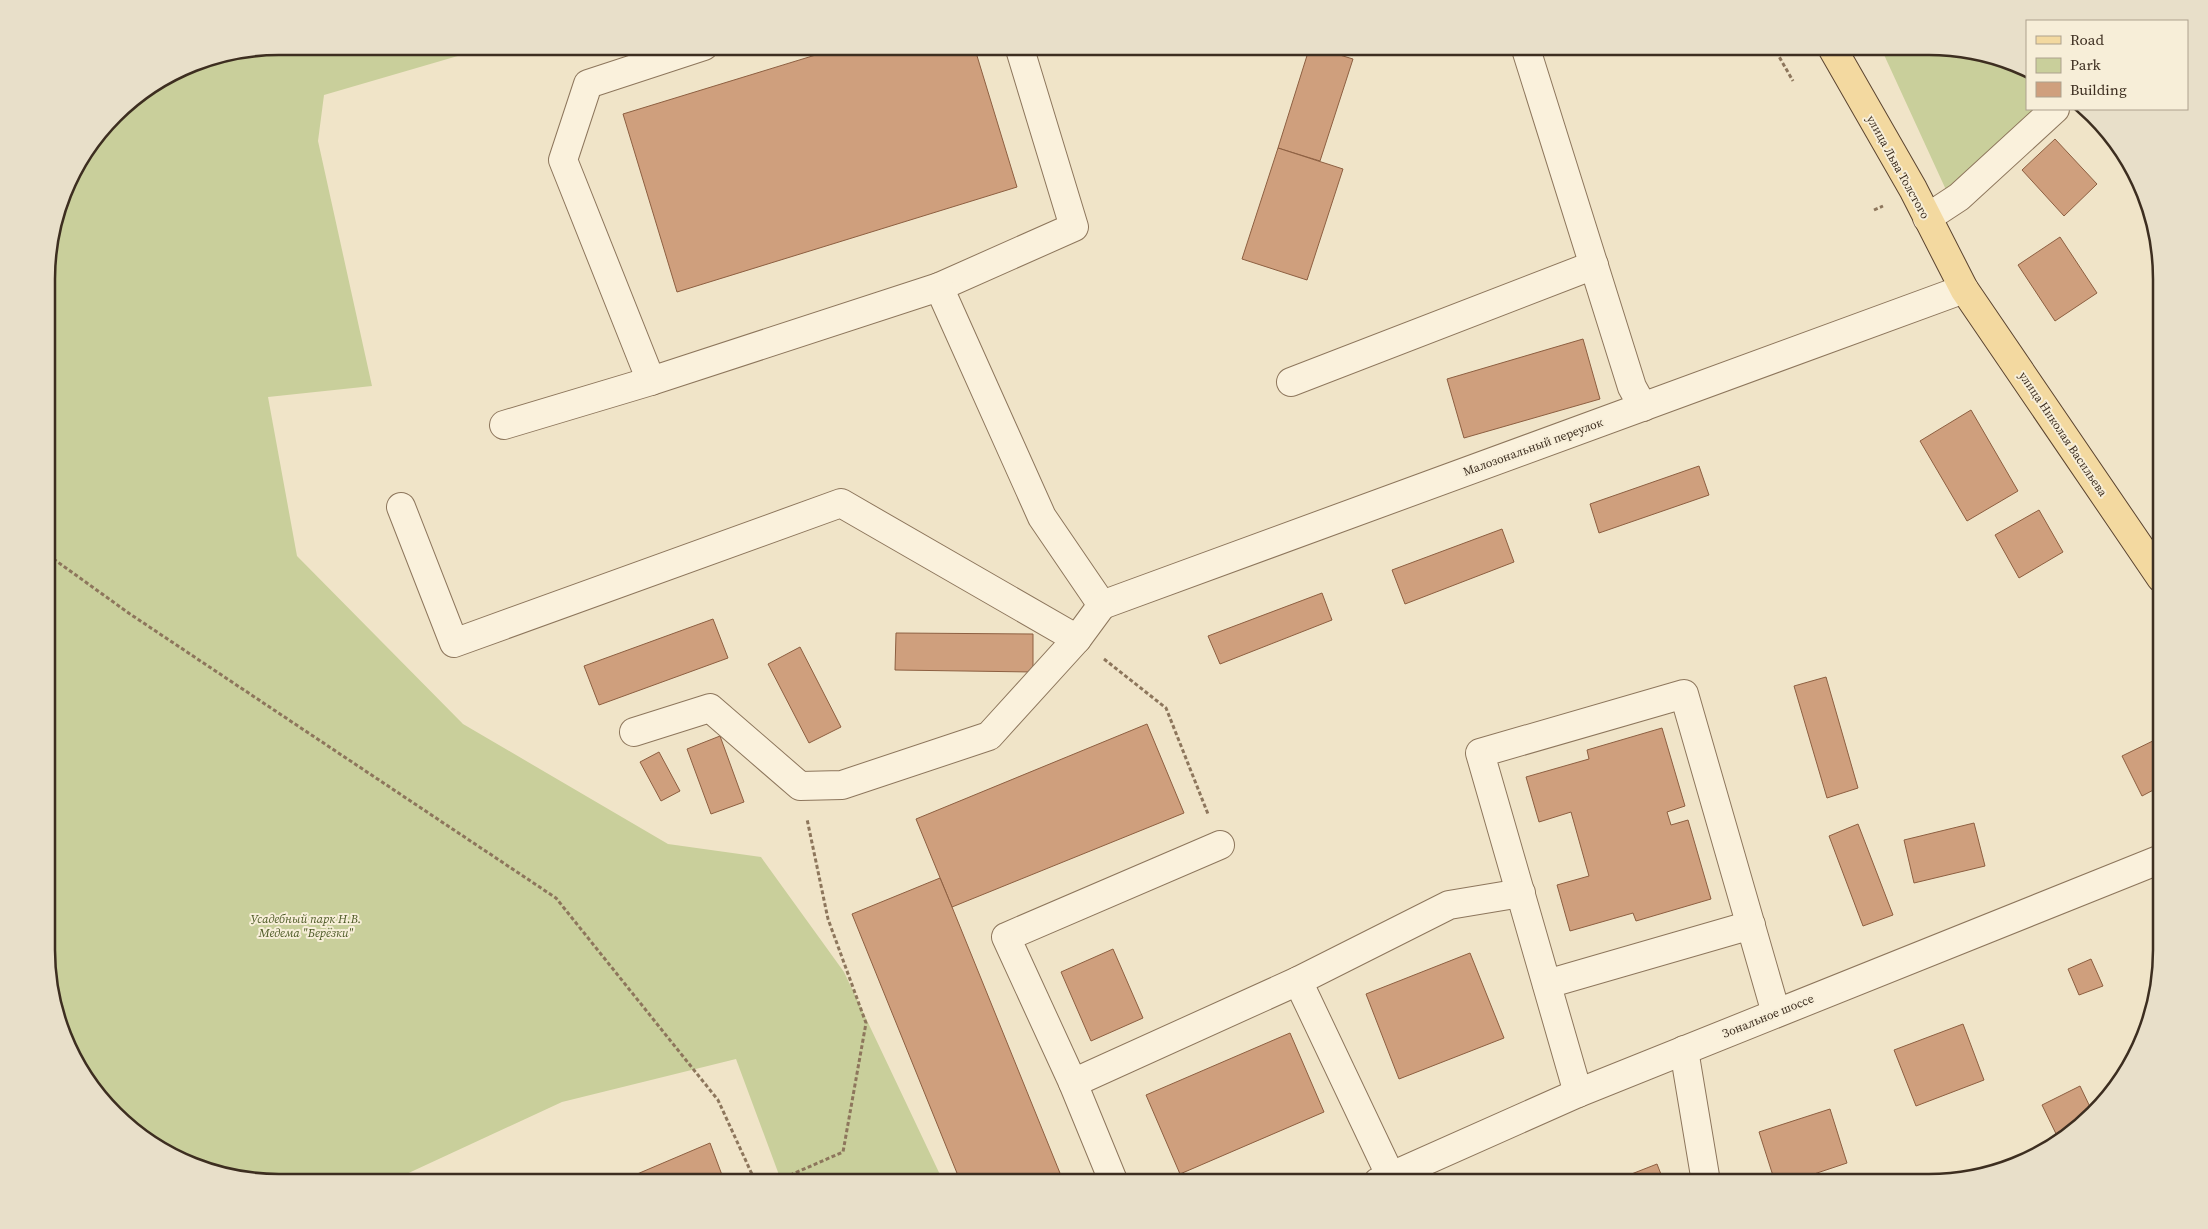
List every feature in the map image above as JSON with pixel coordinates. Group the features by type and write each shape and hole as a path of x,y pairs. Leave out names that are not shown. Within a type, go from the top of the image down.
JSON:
{"main road":[{"name":"улица Льва Толстого","path":"1835,55 1927,218 1964,289"},
{"name":"улица Николая Васильева","path":"1964,289 2153,566"}],"street":[{"path":"652,381 563,160 588,84 677,55"},
{"path":"504,426 652,381 939,287 1074,227 1022,55"},
{"path":"1528,55 1632,387 1643,407"},
{"path":"1927,218 1959,197 2054,110"},
{"path":"1291,382 1594,265"},
{"path":"634,732 710,708 800,786 842,785 989,736 1077,639 1102,605 1042,517 939,287"},
{"name":"Малозональный переулок","path":"1102,605 1964,289"},
{"path":"401,507 454,643 841,503 1077,639"},
{"path":"1578,1093 1480,753 1684,694 1776,1013"},
{"path":"1111,1174 1073,1084 1006,936 1220,845"},
{"name":"Зональное шоссе","path":"1398,1174 1578,1093 2153,862"},
{"path":"1073,1084 1298,982 1449,905 1520,893"},
{"path":"1546,984 1751,925"},
{"path":"1298,982 1382,1174"},
{"path":"1684,1050 1705,1174"}],"path":[{"path":"1778,55 1793,81"},
{"path":"55,560 130,614 556,898 718,1100 752,1174"},
{"path":"1077,639 1166,708 1220,845"},
{"path":"793,1174 843,1152 866,1023 828,919 800,786"}],"green space":[{"name":"Усадебный парк Н.В. Медема \"Берёзки\"","path":"264,55 461,55 324,95 318,141 372,386 268,397 297,556 463,724 668,844 761,857 844,972 940,1174 779,1174 736,1059 562,1102 406,1174 264,1174 235,1170 207,1162 180,1151 154,1136 131,1118 111,1098 93,1075 78,1049 67,1022 59,994 55,965 55,264 59,235 67,207 78,180 93,154 111,131 131,111 154,93 180,78 207,67 235,59"},
{"path":"1884,55 1944,55 1973,59 2001,67 2026,77 2026,110 2057,110 1947,192"}],"building":[{"path":"816,55 977,55 1017,187 677,292 623,114"},
{"path":"1307,55 1340,55 1353,59 1320,161 1278,148"},
{"path":"2055,139 2097,184 2064,216 2022,170"},
{"path":"1278,148 1343,169 1307,280 1242,259"},
{"path":"2060,237 2097,293 2055,321 2018,265"},
{"path":"1583,339 1600,399 1464,438 1447,379"},
{"path":"1971,410 2018,491 1967,521 1920,441"},
{"path":"1699,466 1709,495 1599,533 1590,504"},
{"path":"2039,510 2063,552 2019,578 1995,535"},
{"path":"1502,529 1514,562 1405,604 1392,570"},
{"path":"1322,593 1332,620 1220,664 1208,636"},
{"path":"713,619 728,658 599,705 584,666"},
{"path":"896,633 1033,634 1033,672 895,670"},
{"path":"800,647 841,727 809,743 768,664"},
{"path":"1826,677 1858,788 1827,798 1794,686"},
{"path":"1147,724 1184,813 952,907 916,819"},
{"path":"1662,728 1685,806 1667,812 1671,825 1688,820 1711,899 1636,921 1633,913 1570,931 1557,885 1589,876 1571,812 1539,822 1526,777 1589,759 1587,750"},
{"path":"720,736 744,802 711,814 687,749"},
{"path":"2153,741 2153,790 2142,796 2122,756"},
{"path":"659,752 680,791 661,801 640,762"},
{"path":"1974,823 1985,866 1914,883 1904,840"},
{"path":"1858,824 1893,915 1863,926 1829,836"},
{"path":"940,878 1060,1174 957,1174 852,914"},
{"path":"1113,949 1143,1018 1091,1041 1061,972"},
{"path":"1470,953 1504,1038 1399,1079 1366,994"},
{"path":"2091,959 2103,986 2079,995 2068,969"},
{"path":"1963,1024 1984,1080 1916,1106 1894,1050"},
{"path":"1290,1033 1324,1112 1180,1174 1146,1095"},
{"path":"2080,1086 2089,1106 2056,1134 2042,1105"},
{"path":"1830,1109 1847,1163 1814,1174 1772,1174 1759,1132"},
{"path":"710,1143 722,1174 637,1174"},
{"path":"1657,1164 1661,1174 1631,1174"}]}
